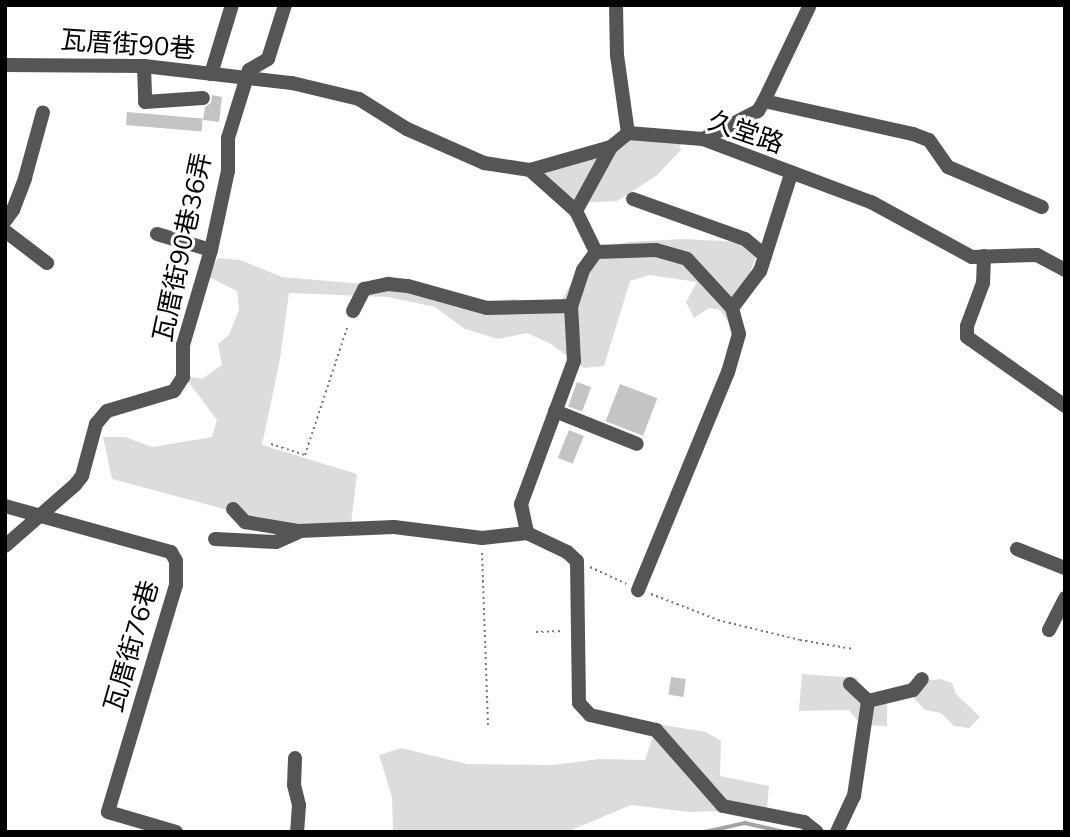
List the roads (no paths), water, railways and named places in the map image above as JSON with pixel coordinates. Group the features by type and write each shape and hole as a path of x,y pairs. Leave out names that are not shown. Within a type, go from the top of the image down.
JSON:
{"street":[{"path":"211,74 232,5"},
{"path":"285,5 268,59 253,66 247,77 292,83 359,99 407,129 449,150 484,163 530,170 611,147"},
{"path":"576,211 611,147 628,133 617,55 616,5"},
{"path":"703,139 758,111 809,7"},
{"name":"瓦厝街90巷","path":"5,65 144,66 247,77"},
{"path":"144,66 145,102 202,98"},
{"name":"瓦厝街90巷36弄","path":"5,546 75,485 82,475 96,424 107,411 174,391 183,377 183,345 211,250 228,171 228,138 247,77"},
{"path":"764,101 913,134 929,140 948,167 1042,207"},
{"path":"5,221 13,210 26,178 43,112"},
{"name":"久堂路","path":"628,133 703,139 872,202 972,257 1037,255 1065,270"},
{"path":"530,170 576,211 596,252"},
{"path":"732,308 760,271 791,174"},
{"path":"633,199 745,239 765,256"},
{"path":"5,231 47,263"},
{"path":"157,234 211,250"},
{"path":"596,252 656,250 687,259 732,308 739,334 728,372 638,590"},
{"path":"527,533 521,505 574,361 571,306 583,270 596,252"},
{"path":"984,256 983,283 967,326 967,337 1065,406"},
{"path":"353,311 365,289 387,284 408,286 487,308 571,306"},
{"path":"555,411 637,444"},
{"name":"瓦厝街76巷","path":"5,506 171,552 176,561 176,585 108,812 176,832"},
{"path":"233,509 245,522 265,528 299,531 394,527 482,538 527,533 567,552 577,561 579,703 590,715 656,730 723,806 804,822 817,832"},
{"path":"215,540 276,542 299,531"},
{"path":"1017,549 1065,568"},
{"path":"1049,630 1065,598"},
{"path":"868,701 913,690 922,679"},
{"path":"850,684 868,701"},
{"path":"837,832 854,796 868,701"},
{"path":"296,758 294,785 299,805 297,832"}],"waterway":[{"path":"705,832 745,823 785,832"}]}
